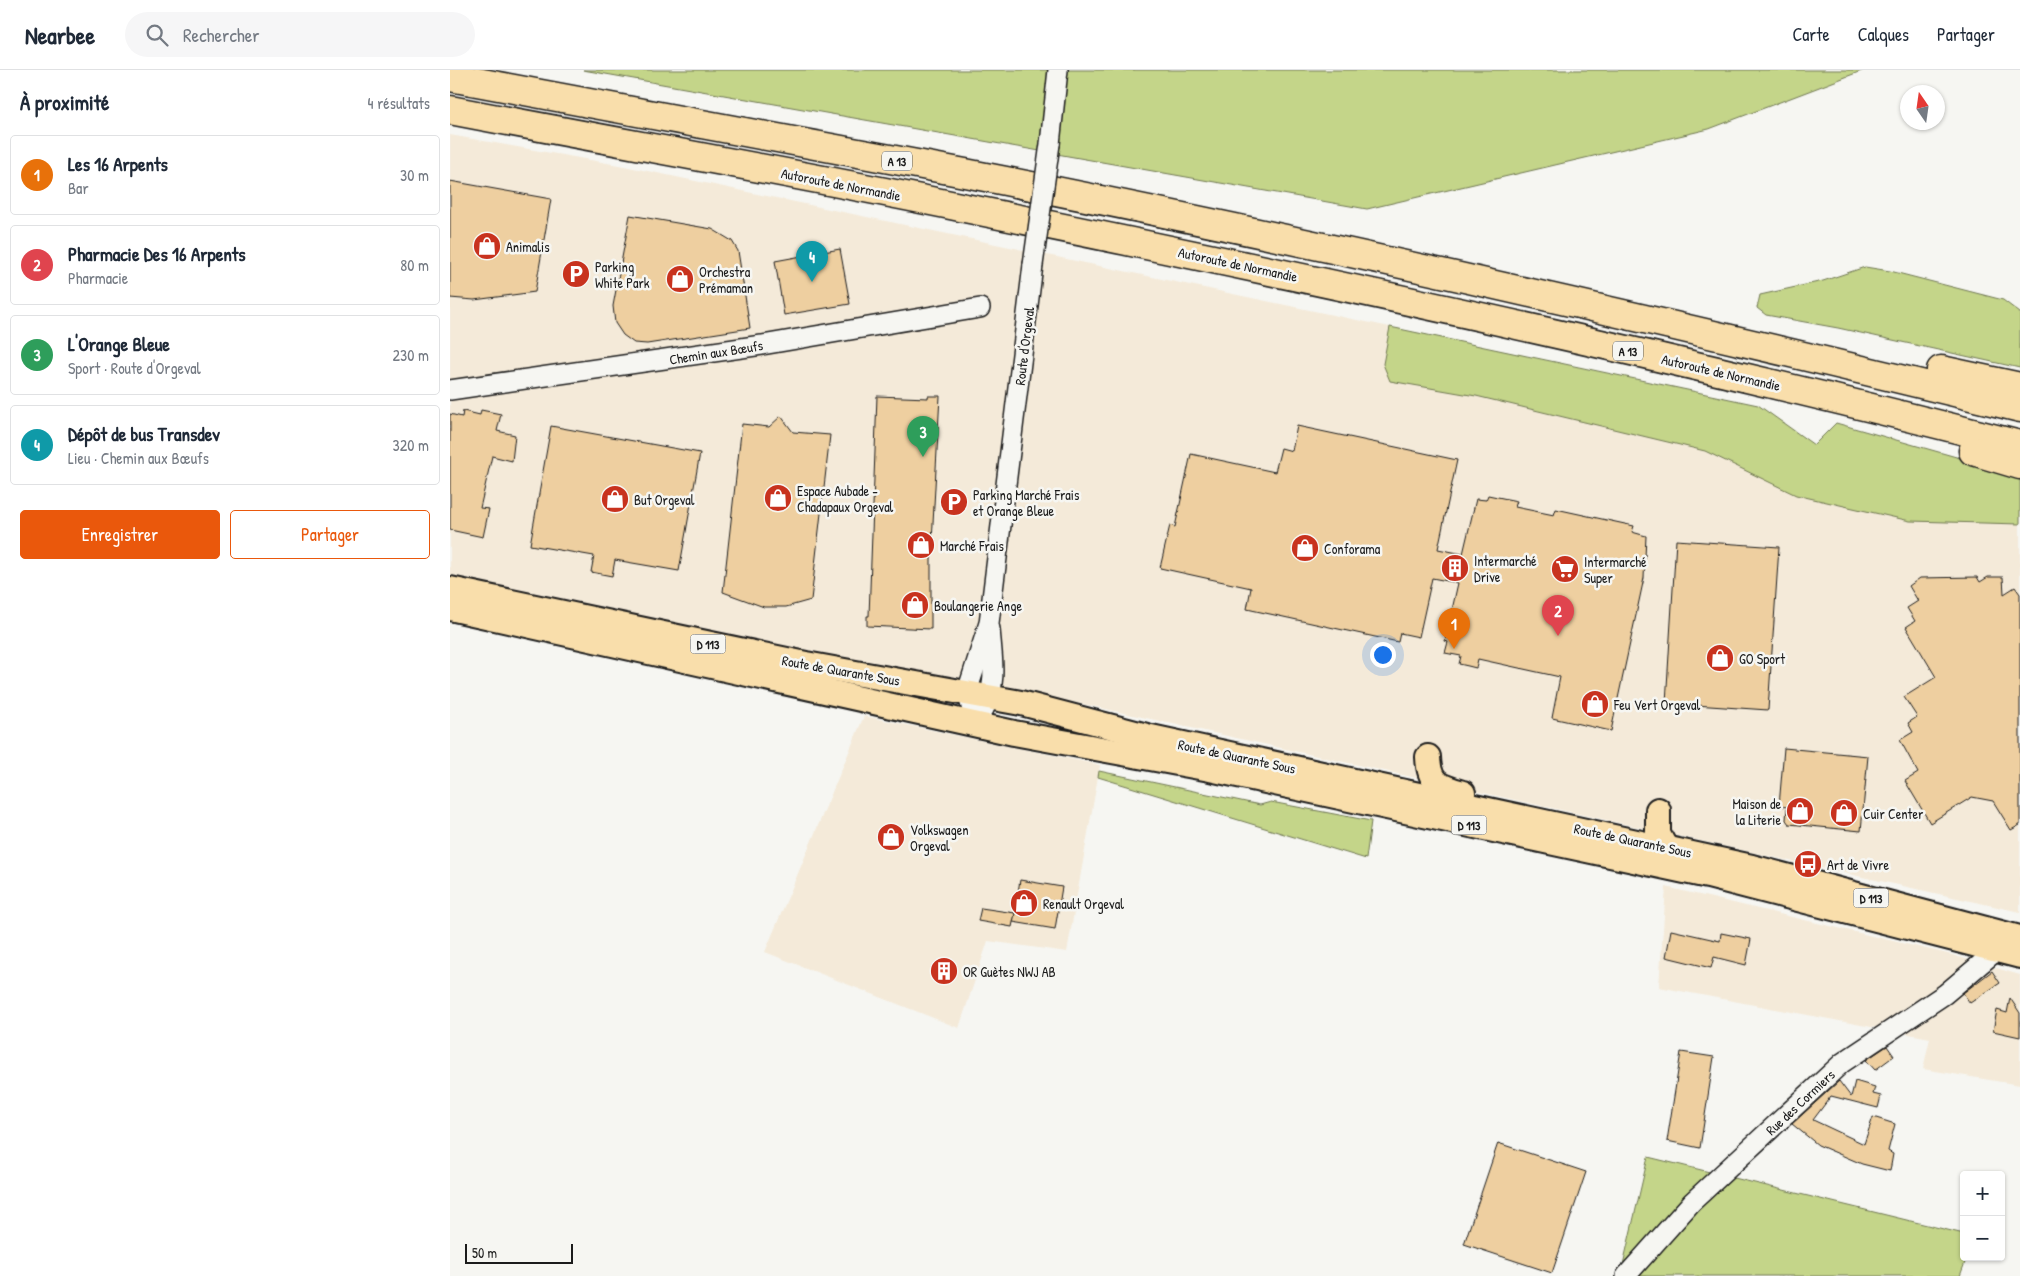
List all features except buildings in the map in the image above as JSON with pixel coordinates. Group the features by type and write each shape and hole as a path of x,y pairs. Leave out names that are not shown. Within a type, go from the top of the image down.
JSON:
{"highway":[{"name":"A 13","path":"450,77 968,174 1343,252 1750,342 2020,408"},
{"name":"Autoroute de Normandie","path":"450,110 962,207 1338,285 1917,419 2020,445"},
{"path":"1750,342 1793,338 2020,387"},
{"path":"1917,419 1940,441 2020,465"}],"main road":[{"name":"Route de Quarante Sous","path":"450,589 796,662 992,697 1151,737 1666,847 1752,867 2020,936"},
{"name":"Route de Quarante Sous","path":"450,608 976,724 1210,769 1708,876 1818,902 2020,958"},
{"path":"1428,757 1428,770 1431,777 1440,786 1469,794 1470,805"},
{"path":"1658,810 1658,834 1666,847"}],"street":[{"name":"Route d'Orgeval","path":"967,692 989,623 1058,70"},
{"name":"Chemin aux Bœufs","path":"450,390 771,344 980,308"},
{"name":"Route d'Orgeval","path":"989,623 994,673 992,697"},
{"path":"967,692 976,724"},
{"path":"976,724 992,697"},
{"path":"1959,941 1968,953 1970,973"},
{"name":"Rue des Cormiers","path":"1626,1276 1692,1202 1842,1063 1945,994 1996,951"}],"shaded area":[{"path":"450,135 624,166 1390,327 1721,399 1913,507 2020,512 2020,912 1092,706 514,593 450,577"},
{"path":"864,716 1100,765 1067,952 988,941 959,1028 765,952"},
{"path":"1666,887 1952,955 2020,975 2020,1085 1923,1069 1930,1038 1659,987"}],"green space":[{"path":"583,70 1864,70 1709,129 1367,209"},
{"path":"1865,267 1890,271 2003,300 2020,313 2020,368 1838,328 1766,315 1757,308 1760,295 1823,281"},
{"path":"1390,327 1758,405 1814,445 1836,423 2020,475 2020,524 1910,521 1796,495 1705,451 1476,396 1390,381 1383,364"},
{"path":"1099,771 1260,805 1271,802 1371,821 1366,859 1098,777"},
{"path":"1648,1157 1960,1233 1960,1261 1966,1261 1960,1276 1616,1276 1622,1269"}],"place":[{"name":"Animalis","path":"487,246"},
{"name":"Parking White Park","path":"576,274"},
{"name":"Orchestra Prémaman","path":"680,279"},
{"name":"Dépôt de bus Transdev","path":"812,282"},
{"name":"L'Orange Bleue","path":"923,457"},
{"name":"Espace Aubade - Chadapaux Orgeval","path":"778,498"},
{"name":"But Orgeval","path":"615,499"},
{"name":"Parking Marché Frais et Orange Bleue","path":"954,502"},
{"name":"Marché Frais","path":"921,545"},
{"name":"Conforama","path":"1305,548"},
{"name":"Intermarché Drive","path":"1455,568"},
{"name":"Intermarché Super","path":"1565,569"},
{"name":"Boulangerie Ange","path":"915,605"},
{"name":"Pharmacie Des 16 Arpents","path":"1558,636"},
{"name":"Les 16 Arpents","path":"1454,649"},
{"name":"GO Sport","path":"1720,658"},
{"name":"Feu Vert Orgeval","path":"1595,704"},
{"name":"Maison de la Literie","path":"1800,811"},
{"name":"Cuir Center","path":"1844,813"},
{"name":"Volkswagen Orgeval","path":"891,837"},
{"name":"Art de Vivre","path":"1808,864"},
{"name":"Renault Orgeval","path":"1024,903"},
{"name":"OR Guètes NWJ AB","path":"944,971"}]}
